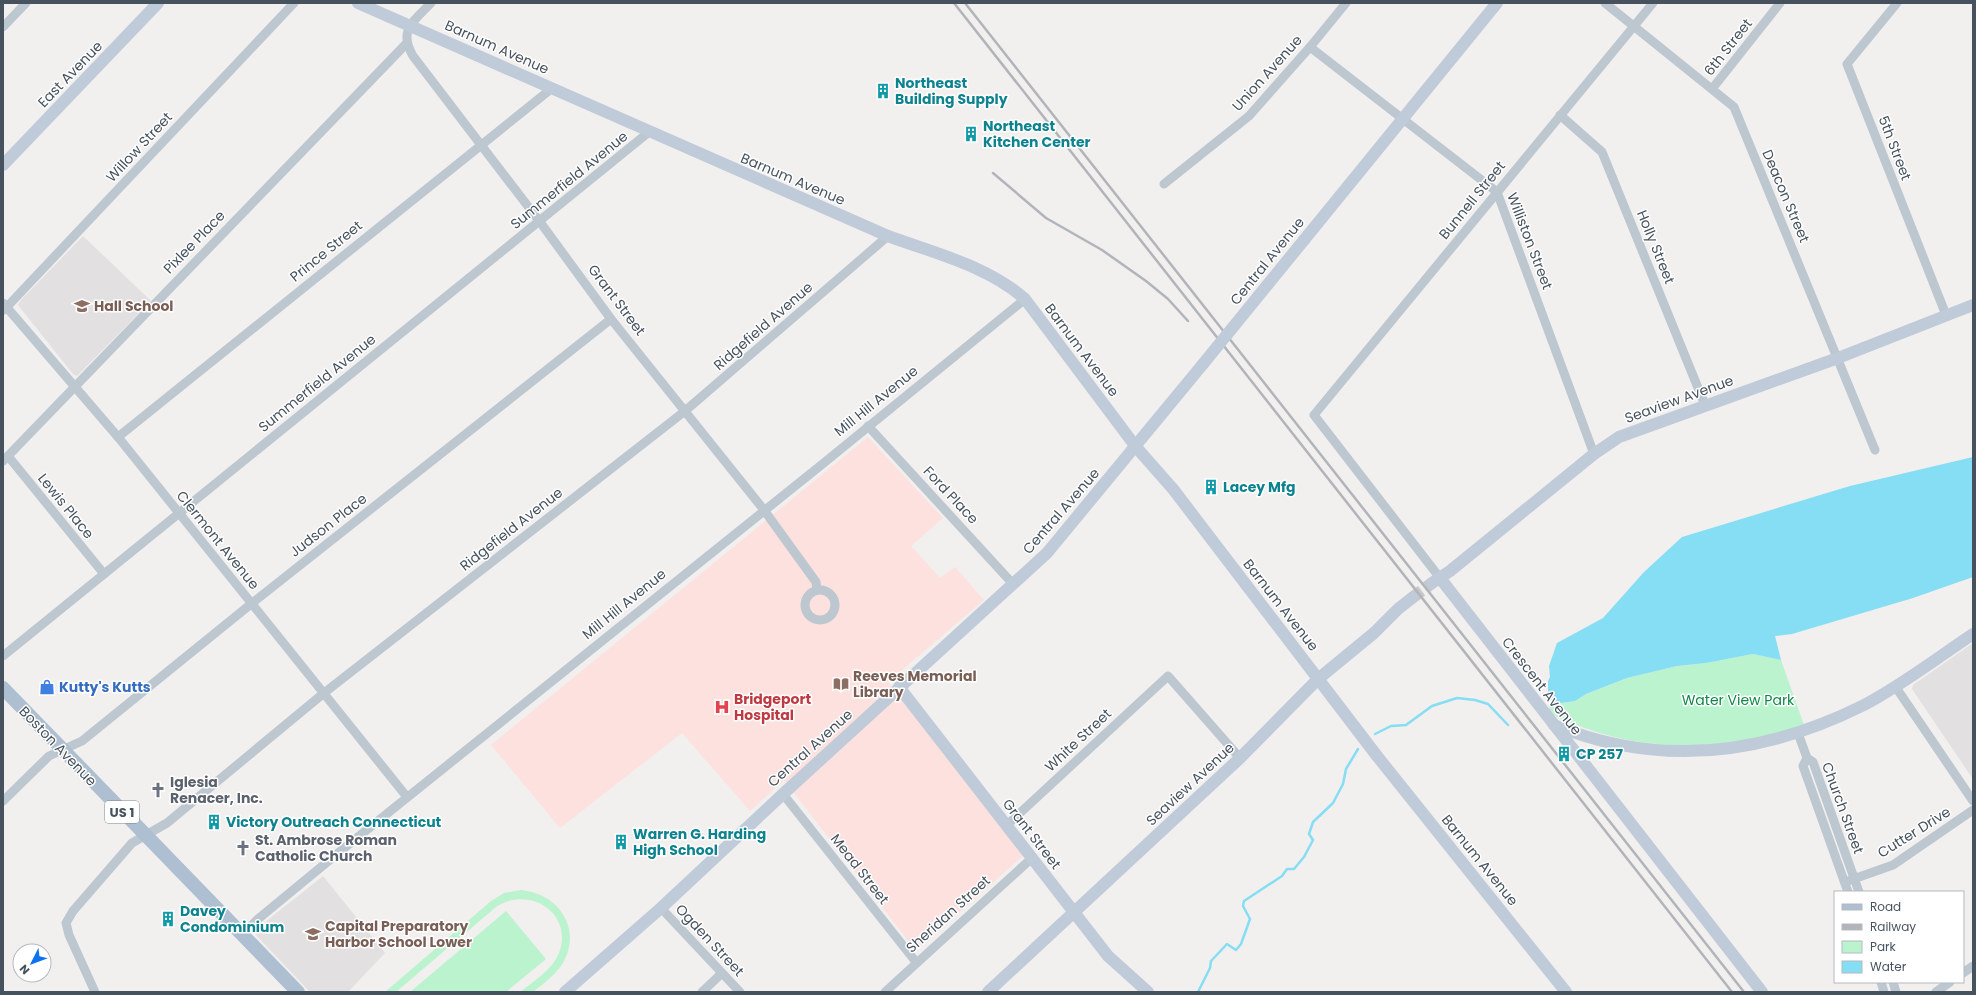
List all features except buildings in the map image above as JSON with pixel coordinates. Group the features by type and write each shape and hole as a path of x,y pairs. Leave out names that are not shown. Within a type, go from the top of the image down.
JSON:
{"main road":[{"name":"East Avenue","path":"3,165 158,3"},
{"name":"Barnum Avenue","path":"358,3 888,236 962,263 1006,284 1024,299 1136,447 1173,489 1382,762 1566,992"},
{"name":"Central Avenue","path":"564,992 661,908 783,794 1047,553 1136,447 1497,3"},
{"name":"Seaview Avenue","path":"1436,581 1594,454 1619,437 1838,358 1973,305"},
{"name":"Crescent Avenue","path":"1436,581 1553,725 1762,992"},
{"name":"Seaview Avenue","path":"988,992 1240,758 1318,679 1374,633 1398,609 1412,598"},
{"path":"1553,725 1581,735 1614,744 1671,751 1732,748 1762,743 1798,733 1865,704 1895,686 1973,634"},
{"name":"Grant Street","path":"900,687 1108,956 1148,992"},
{"name":"Boston Avenue","path":"3,688 298,992"}],"street":[{"path":"3,27 26,3"},
{"name":"Willow Street","path":"4,307 294,3"},
{"path":"406,44 406,34 410,25 431,3"},
{"name":"Union Avenue","path":"1164,184 1250,116 1346,3"},
{"name":"Deacon Street","path":"1605,3 1734,108 1875,450"},
{"name":"Bunnell Street","path":"1314,415 1653,3"},
{"name":"6th Street","path":"1712,89 1780,3"},
{"name":"5th Street","path":"1897,3 1846,64 1946,315"},
{"name":"Grant Street","path":"406,44 413,56 540,222 611,319 764,510 816,582 817,590"},
{"name":"Pixlee Place","path":"5,459 406,44"},
{"name":"Williston Street","path":"1310,47 1404,118 1497,192 1594,454"},
{"name":"Prince Street","path":"118,437 551,89"},
{"name":"Holly Street","path":"1560,115 1602,152 1705,405"},
{"name":"Summerfield Avenue","path":"3,656 178,513 540,222 649,132"},
{"name":"Ridgefield Avenue","path":"95,992 69,935 66,923 73,912 130,845 167,823 324,693 685,411 888,236"},
{"name":"Mill Hill Avenue","path":"243,934 264,914 407,797 825,462 1024,299"},
{"name":"Clermont Avenue","path":"4,307 75,385 118,437 407,797"},
{"name":"Judson Place","path":"3,802 42,762 62,749 82,741 251,604 611,319"},
{"name":"Crescent Avenue","path":"1314,415 1436,581"},
{"name":"Ford Place","path":"868,426 1013,584"},
{"name":"Lewis Place","path":"5,459 104,574"},
{"name":"White Street","path":"1006,825 1168,676 1240,758"},
{"path":"1895,686 1973,801"},
{"name":"Church Street","path":"1798,733 1807,758 1813,762 1859,891"},
{"name":"Church Street","path":"1807,758 1803,766 1848,891"},
{"name":"Mead Street","path":"783,794 916,962"},
{"name":"Cutter Drive","path":"1845,882 1893,865 1973,810"},
{"name":"Sheridan Street","path":"885,992 916,962 1032,858"},
{"name":"Ogden Street","path":"661,908 721,974 740,992"},
{"path":"1964,972 1973,966"},
{"path":"702,992 721,974"},
{"path":"1936,992 1949,983"}],"shaded area":[{"name":"Hall School","path":"83,236 151,301 77,376 73,374 18,305 21,300"},
{"name":"Bridgeport Hospital","path":"868,437 943,518 911,546 940,578 955,567 984,600 888,682 1024,855 916,951 784,780 750,811 682,733 560,828 491,745"},
{"path":"1973,643 1973,779 1912,689 1913,685"},
{"name":"Capital Preparatory Harbor School Lower","path":"323,876 385,953 348,992 310,992 256,935 259,927"}],"green space":[{"name":"Water View Park","path":"1753,654 1781,660 1804,725 1750,739 1722,743 1667,745 1639,742 1574,725 1556,716 1548,709 1554,704 1575,701 1586,694 1627,678 1677,666 1706,663"},
{"path":"521,890 534,893 555,905 563,914 568,924 570,936 569,948 561,966 550,978 533,992 520,992 552,965 559,953 562,939 560,926 554,915 546,907 534,901 522,899 509,901 496,907 396,992 385,992 491,901 504,893"},
{"path":"506,911 546,959 506,992 410,992"}],"water":[{"path":"1973,457 1973,577 1913,598 1792,634 1775,636 1781,660 1753,654 1706,663 1677,666 1627,678 1586,694 1575,701 1554,704 1548,695 1548,681 1550,677 1549,666 1557,643 1603,618 1644,572 1682,537 1850,486"}],"waterway":[{"path":"1375,734 1391,726 1406,725 1432,706 1457,698 1475,700 1488,704 1508,725"},
{"path":"1198,992 1210,968 1211,961 1227,944 1236,950 1241,944 1250,919 1243,906 1244,901 1282,876 1287,869 1294,869 1304,857 1313,840 1309,834 1313,822 1333,803 1343,784 1346,769 1358,749"}],"tunnel":[{"path":"1412,598 1432,583"}],"railway":[{"path":"954,3 1732,992"},
{"path":"965,3 1744,992"},
{"path":"993,173 1046,218 1102,250 1146,281 1168,299 1188,321"}],"place":[{"name":"Northeast Building Supply","path":"883,91"},
{"name":"Northeast Kitchen Center","path":"971,134"},
{"name":"Hall School","path":"82,306"},
{"name":"Lacey Mfg","path":"1211,487"},
{"name":"Reeves Memorial Library","path":"841,684"},
{"name":"Kutty's Kutts","path":"47,687"},
{"name":"Bridgeport Hospital","path":"722,707"},
{"name":"CP 257","path":"1564,754"},
{"name":"Iglesia Renacer, Inc.","path":"158,790"},
{"name":"Victory Outreach Connecticut","path":"214,822"},
{"name":"Warren G. Harding High School","path":"621,842"},
{"name":"St. Ambrose Roman Catholic Church","path":"243,848"},
{"name":"Davey Condominium","path":"168,919"},
{"name":"Capital Preparatory Harbor School Lower","path":"313,934"}]}
